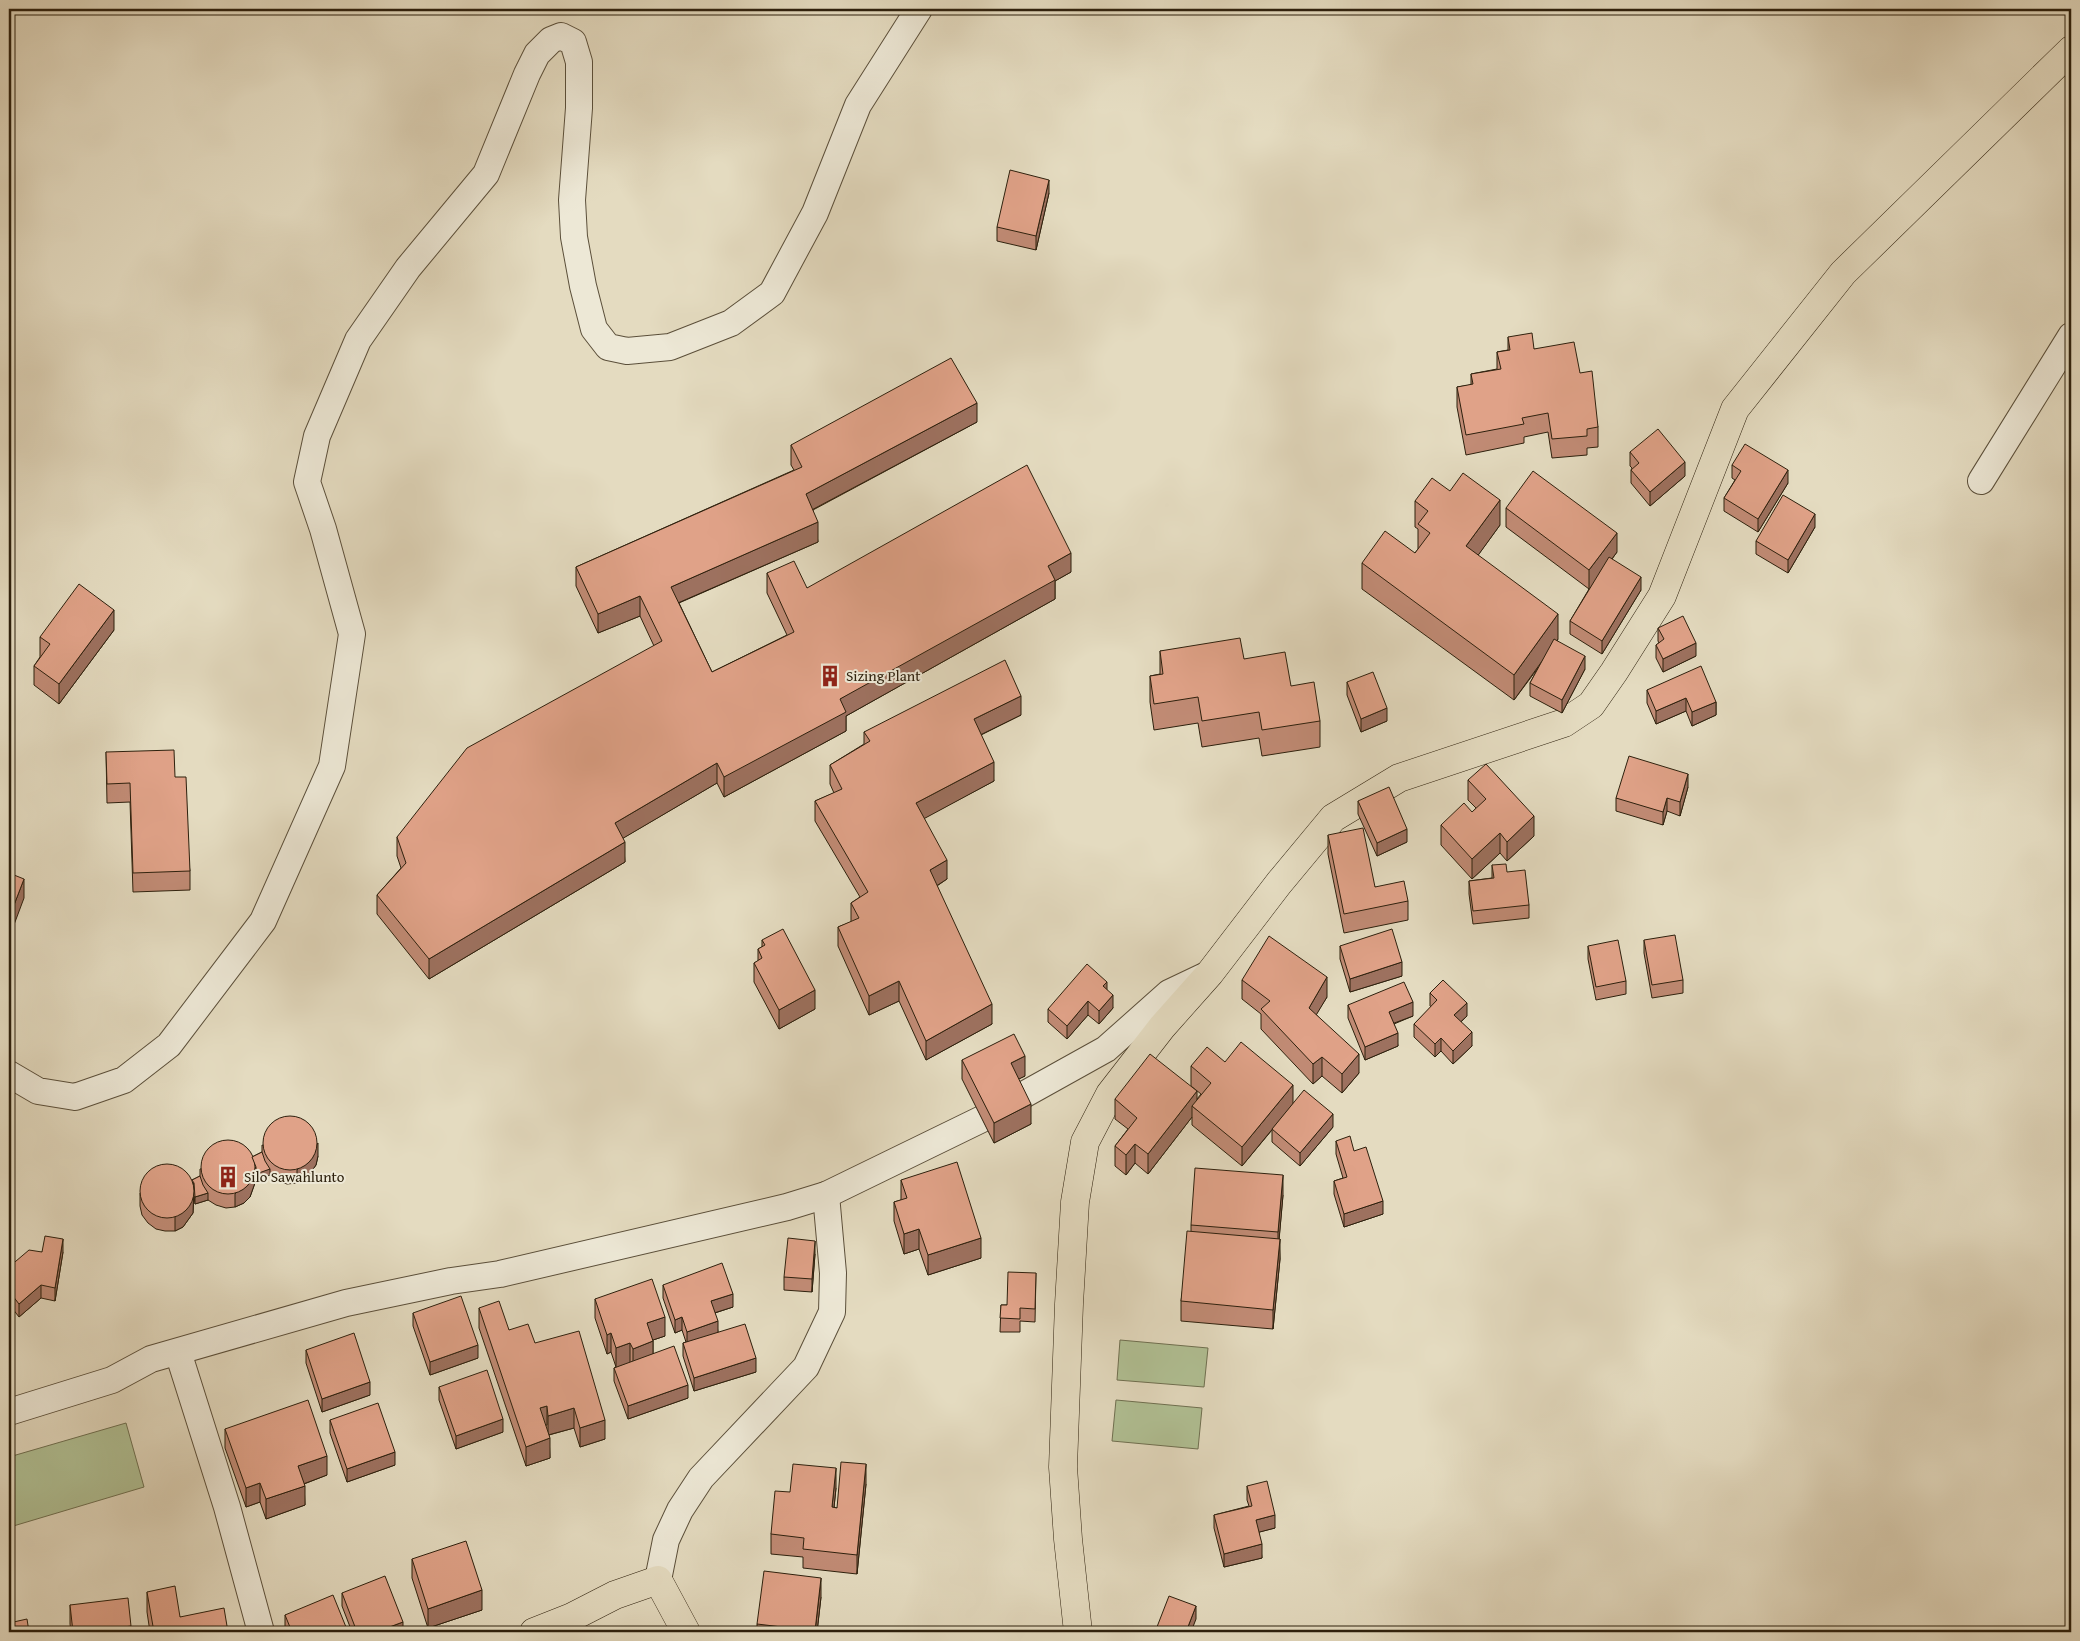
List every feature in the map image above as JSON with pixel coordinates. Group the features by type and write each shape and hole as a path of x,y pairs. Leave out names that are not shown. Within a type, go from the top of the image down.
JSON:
{"main road":[{"path":"1078,1632 1068,1539 1063,1467 1075,1202 1085,1142 1110,1094 1162,1027 1210,973 1279,883 1333,818 1399,778 1564,723 1591,705 1662,596 1735,409 1843,273 2071,50"},
{"path":"534,1632 572,1617 615,1595 658,1580 686,1632"}],"street":[{"path":"9,1074 38,1091 75,1097 124,1080 169,1045 263,921 332,766 352,634 323,529 307,482 317,436 358,340 408,268 486,174 537,54 551,40 561,36 573,42 579,62 580,108 572,200 574,237 583,286 594,328 608,347 627,351 670,347 731,323 772,294 815,213 858,105 919,9"},
{"path":"1981,481 2071,336"},
{"path":"1018,1098 1106,1049 1169,993 1210,973"},
{"path":"9,1412 112,1380 150,1359 346,1304 451,1281 509,1272 787,1207 826,1195 982,1119"},
{"path":"658,1580 666,1540 680,1510 701,1478 806,1367 832,1312 833,1273 826,1195"},
{"path":"178,1352 227,1506 261,1632"}],"green space":[{"path":"1120,1340 1208,1348 1204,1387 1117,1380"},
{"path":"1116,1400 1202,1408 1198,1449 1112,1441"},
{"path":"126,1423 144,1487 10,1527 9,1457"}],"building":[{"path":"1010,170 1049,180 1036,236 997,227"},
{"path":"1532,333 1534,349 1574,342 1580,373 1592,371 1598,427 1587,429 1587,436 1552,439 1548,413 1522,418 1524,424 1466,435 1457,387 1473,384 1471,374 1501,369 1497,352 1510,350 1508,337"},
{"name":"Sizing Plant","path":"951,358 977,403 806,494 818,522 671,587 712,672 794,632 767,573 794,561 807,588 1027,465 1071,553 1048,566 1055,580 840,699 846,712 724,777 717,763 615,823 625,842 429,959 377,895 406,863 397,837 467,748 662,641 640,596 598,614 576,567 802,467 791,445"},
{"path":"1658,429 1685,462 1650,492 1631,470 1639,463 1630,452"},
{"path":"1745,444 1788,470 1758,519 1724,498 1741,471 1732,465"},
{"path":"1533,471 1617,533 1589,570 1506,508"},
{"path":"1463,473 1500,500 1466,546 1558,614 1514,675 1362,563 1385,531 1415,553 1430,533 1418,524 1428,511 1415,501 1432,478 1450,491"},
{"path":"1783,495 1815,514 1788,560 1756,541"},
{"path":"1609,557 1641,577 1602,641 1570,621"},
{"path":"79,584 114,610 59,684 34,666 50,644 40,637"},
{"path":"1683,616 1696,643 1663,659 1656,645 1664,639 1658,628"},
{"path":"1240,638 1244,659 1285,652 1291,686 1314,682 1320,721 1262,730 1259,712 1202,721 1198,697 1154,704 1150,676 1163,674 1160,651"},
{"path":"1554,639 1585,656 1562,700 1530,683"},
{"path":"1005,660 1021,696 974,719 994,762 916,803 947,860 930,870 992,1004 926,1041 899,981 869,996 838,927 859,918 851,903 868,892 815,801 842,789 830,765 870,741 864,732"},
{"path":"1701,666 1716,702 1692,712 1686,698 1656,711 1647,690"},
{"path":"1373,672 1387,708 1361,719 1347,682"},
{"path":"174,750 175,777 186,777 190,871 133,873 130,783 107,784 106,752"},
{"path":"1629,756 1688,774 1680,802 1667,798 1663,812 1616,798"},
{"path":"1486,764 1534,816 1507,842 1500,833 1472,859 1441,825 1464,803 1472,812 1486,799 1468,780"},
{"path":"1389,787 1407,829 1377,843 1358,801"},
{"path":"1363,828 1375,887 1404,881 1408,901 1344,914 1328,835"},
{"path":"1506,864 1507,872 1525,870 1529,905 1473,911 1469,881 1494,878 1492,865"},
{"path":"9,873 24,879 9,918"},
{"path":"783,929 815,990 779,1010 754,963 762,958 758,949 765,945 762,940"},
{"path":"1392,929 1402,962 1350,979 1340,946"},
{"path":"1675,935 1683,980 1652,985 1644,940"},
{"path":"1269,936 1327,977 1309,1008 1359,1054 1342,1074 1322,1057 1313,1064 1261,1009 1270,1001 1242,980"},
{"path":"1618,940 1626,981 1596,987 1588,946"},
{"path":"1087,964 1107,982 1103,986 1113,995 1099,1011 1088,1001 1067,1026 1048,1009"},
{"path":"1443,980 1467,1003 1454,1015 1472,1032 1453,1051 1441,1038 1435,1044 1414,1024 1437,1000 1430,993"},
{"path":"1404,982 1413,1002 1389,1012 1398,1033 1365,1047 1348,1005"},
{"path":"1014,1034 1025,1056 1011,1063 1031,1104 994,1123 962,1060"},
{"path":"1241,1042 1293,1085 1242,1147 1192,1106 1211,1083 1191,1066 1207,1047 1225,1062"},
{"path":"1150,1054 1197,1091 1148,1154 1135,1144 1126,1155 1115,1146 1137,1118 1115,1099"},
{"path":"1304,1090 1333,1114 1300,1153 1272,1129"},
{"path":"285,1116 295,1116 305,1120 313,1128 317,1143 313,1158 305,1166 295,1170 285,1170 275,1166 267,1158 263,1148 263,1138 267,1128 275,1120"},
{"path":"1350,1136 1354,1151 1366,1147 1383,1201 1344,1214 1334,1181 1347,1177 1336,1141"},
{"name":"Silo Sawahlunto","path":"223,1140 233,1140 243,1144 251,1152 255,1167 251,1182 243,1190 233,1194 223,1194 213,1190 205,1182 201,1172 201,1162 205,1152 213,1144"},
{"path":"262,1152 270,1169 256,1174 256,1167 252,1157"},
{"path":"957,1162 981,1238 928,1255 919,1229 904,1234 894,1202 907,1198 901,1180"},
{"path":"162,1164 172,1164 182,1168 190,1176 194,1191 190,1206 182,1214 172,1218 162,1218 152,1214 144,1206 140,1196 140,1186 144,1176 152,1168"},
{"path":"1195,1168 1283,1175 1278,1232 1191,1225"},
{"path":"200,1176 208,1193 195,1197 192,1180"},
{"path":"1187,1231 1280,1239 1273,1310 1181,1301"},
{"path":"45,1236 63,1239 55,1288 41,1285 19,1304 9,1291 9,1267 29,1250 42,1252"},
{"path":"788,1238 815,1241 812,1279 784,1277"},
{"path":"722,1263 733,1294 711,1301 718,1321 687,1332 682,1317 675,1320 663,1285"},
{"path":"1008,1272 1036,1273 1035,1309 1020,1308 1020,1319 1000,1318 1001,1305 1007,1305"},
{"path":"652,1279 665,1317 647,1323 653,1341 633,1349 630,1343 616,1348 611,1333 607,1335 595,1299"},
{"path":"461,1296 478,1345 430,1362 413,1313"},
{"path":"499,1301 509,1330 528,1324 535,1343 579,1331 605,1420 580,1428 574,1408 548,1416 547,1406 540,1408 550,1438 526,1447 479,1308"},
{"path":"745,1324 756,1358 694,1378 683,1343"},
{"path":"354,1333 370,1382 322,1399 306,1350"},
{"path":"674,1346 688,1385 628,1406 614,1368"},
{"path":"487,1370 503,1419 456,1436 439,1387"},
{"path":"308,1400 327,1456 298,1466 305,1486 266,1499 260,1483 246,1488 225,1429"},
{"path":"378,1403 395,1452 347,1469 330,1420"},
{"path":"841,1462 866,1464 857,1555 803,1549 804,1538 771,1534 775,1491 790,1492 793,1464 836,1468 832,1507 837,1508"},
{"path":"1267,1481 1275,1515 1256,1520 1262,1544 1224,1554 1214,1515 1252,1506 1247,1486"},
{"path":"466,1541 482,1590 428,1609 412,1559"},
{"path":"764,1571 821,1578 815,1631 757,1624"},
{"path":"385,1576 403,1622 376,1632 357,1632 342,1593"},
{"path":"175,1586 180,1617 224,1608 228,1632 154,1632 147,1592"},
{"path":"333,1595 348,1632 292,1632 285,1615"},
{"path":"1169,1596 1196,1606 1186,1632 1155,1632"},
{"path":"128,1598 131,1626 116,1628 116,1632 73,1632 70,1605"},
{"path":"27,1619 29,1632 9,1632 9,1623"}],"place":[{"name":"Sizing Plant","path":"830,676"},
{"name":"Silo Sawahlunto","path":"228,1177"}]}
